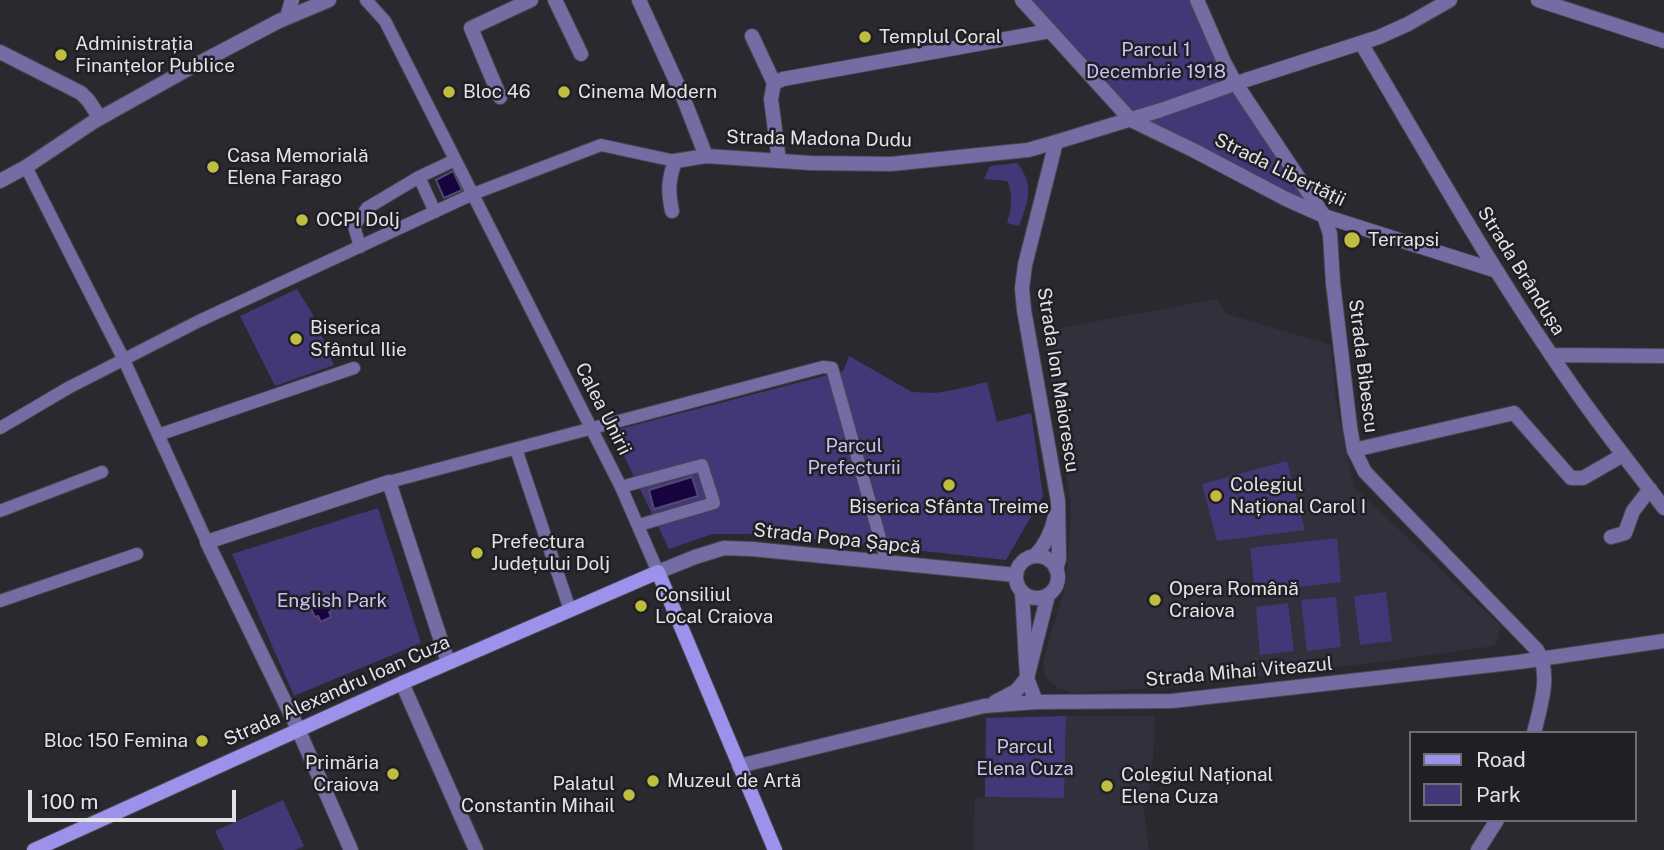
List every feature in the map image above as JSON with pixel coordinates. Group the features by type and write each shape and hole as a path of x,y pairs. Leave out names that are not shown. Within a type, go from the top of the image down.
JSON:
{"main road":[{"name":"Strada Alexandru Ioan Cuza","path":"34,850 402,682 658,572"},
{"name":"Calea Unirii","path":"658,572 775,850"}],"street":[{"path":"287,17 292,0"},
{"path":"0,181 100,118 188,69 287,17 329,0"},
{"name":"Calea Unirii","path":"366,0 385,21 621,487 658,572"},
{"path":"500,97 471,28 531,0"},
{"path":"555,0 581,54"},
{"path":"639,0 681,92 706,156"},
{"path":"1022,0 1131,120"},
{"name":"Strada Bibescu","path":"1197,0 1236,84 1324,216 1330,234 1339,335 1354,450 1365,472 1532,644 1542,658"},
{"name":"Strada Madona Dudu","path":"675,161 706,156 891,164 1028,150 1131,120 1361,43 1408,24 1450,0"},
{"path":"1538,0 1664,41"},
{"path":"774,83 783,79 1049,31"},
{"path":"752,36 774,83 771,99 779,161"},
{"name":"Strada Brândușa","path":"1361,43 1496,271 1551,355 1664,508"},
{"path":"0,52 80,93 100,118"},
{"name":"Strada Libertății","path":"1131,120 1324,216 1496,271"},
{"name":"Strada Ion Maiorescu","path":"1056,142 1025,265 1022,288 1058,501 1059,559 1056,569"},
{"path":"0,428 68,388 199,321 473,194 601,145 675,161 668,192 672,211"},
{"path":"360,247 354,226 367,208 419,177 455,160"},
{"path":"26,167 124,360 206,542 298,729 351,850"},
{"path":"419,177 435,212"},
{"path":"1551,355 1664,356"},
{"path":"206,542 389,482 823,366 832,368 887,563"},
{"path":"158,435 354,368"},
{"path":"1354,450 1514,413 1571,478 1583,478 1623,455"},
{"path":"516,449 570,610"},
{"path":"621,487 702,465 714,503 639,525"},
{"path":"0,511 102,472"},
{"path":"389,482 449,662"},
{"path":"1611,537 1625,533 1633,511 1650,489"},
{"name":"Strada Ion Maiorescu","path":"1035,556 1053,526 1058,501"},
{"name":"Strada Popa Șapcă","path":"658,572 724,548 1016,575"},
{"path":"0,601 137,554"},
{"path":"984,706 1010,695 1027,678 1048,595 1055,588 1058,579 1056,569 1048,559 1035,556 1028,558 1018,568 1018,587 1034,598 1048,595"},
{"path":"1022,592 1027,678 1036,702"},
{"name":"Strada Mihai Viteazul","path":"739,766 984,706 1036,702 1172,701 1542,658 1664,641"},
{"path":"1534,731 1544,680 1542,658"},
{"path":"402,682 476,850"},
{"path":"1478,850 1496,822"}],"shaded area":[{"path":"453,171 462,190 444,198 436,180"},
{"name":"Colegiul Național Carol I","path":"1217,299 1227,314 1331,345 1336,402 1354,487 1501,626 1495,646 1177,687 1072,693 1047,679 1043,666 1044,657 1066,583 1071,505 1042,331"},
{"path":"692,477 698,496 654,509 649,490"},
{"path":"320,591 322,596 325,595 332,611 329,612 331,617 321,622 318,616 315,617 308,602 311,600 309,596"},
{"name":"Colegiul Național Elena Cuza","path":"1066,716 1155,716 1152,776 1144,811 1149,850 973,850 975,797 1064,798"}],"green space":[{"name":"Parcul 1 Decembrie 1918","path":"1023,0 1196,0 1315,206 1151,130"},
{"path":"1017,163 1028,186 1027,201 1019,226 1007,223 1011,197 1007,181 984,179 990,166"},
{"path":"297,289 312,313 334,365 275,386 240,316"},
{"name":"Parcul Prefecturii","path":"849,356 912,392 935,393 987,382 997,422 1031,413 1043,496 1006,560 767,534 712,534 669,549 612,431 843,371"},
{"path":"1287,461 1305,530 1217,541 1202,484"},
{"name":"English Park","path":"378,508 421,643 294,696 232,554"},
{"path":"1337,538 1341,582 1255,592 1250,548"},
{"path":"1386,592 1392,641 1360,645 1354,596"},
{"path":"1336,597 1341,647 1307,651 1301,600"},
{"path":"1288,603 1294,651 1260,655 1256,607"},
{"name":"Parcul Elena Cuza","path":"1066,716 1064,798 985,797 986,718"},
{"path":"283,800 304,846 295,850 224,850 215,831"}],"place":[{"name":"Templul Coral","path":"865,37"},
{"name":"Administrația Finanțelor Publice","path":"61,55"},
{"name":"Bloc 46","path":"449,92"},
{"name":"Cinema Modern","path":"564,92"},
{"name":"Casa Memorială Elena Farago","path":"213,167"},
{"name":"OCPI Dolj","path":"302,220"},
{"name":"Terrapsi","path":"1352,240"},
{"name":"Biserica Sfântul Ilie","path":"296,339"},
{"name":"Biserica Sfânta Treime","path":"949,485"},
{"name":"Colegiul Național Carol I","path":"1216,496"},
{"name":"Prefectura Județului Dolj","path":"477,553"},
{"name":"Opera Română Craiova","path":"1155,600"},
{"name":"Consiliul Local Craiova","path":"641,606"},
{"name":"Bloc 150 Femina","path":"202,741"},
{"name":"Primăria Craiova","path":"393,774"},
{"name":"Muzeul de Artă","path":"653,781"},
{"name":"Colegiul Național Elena Cuza","path":"1107,786"},
{"name":"Palatul Constantin Mihail","path":"629,795"}]}
